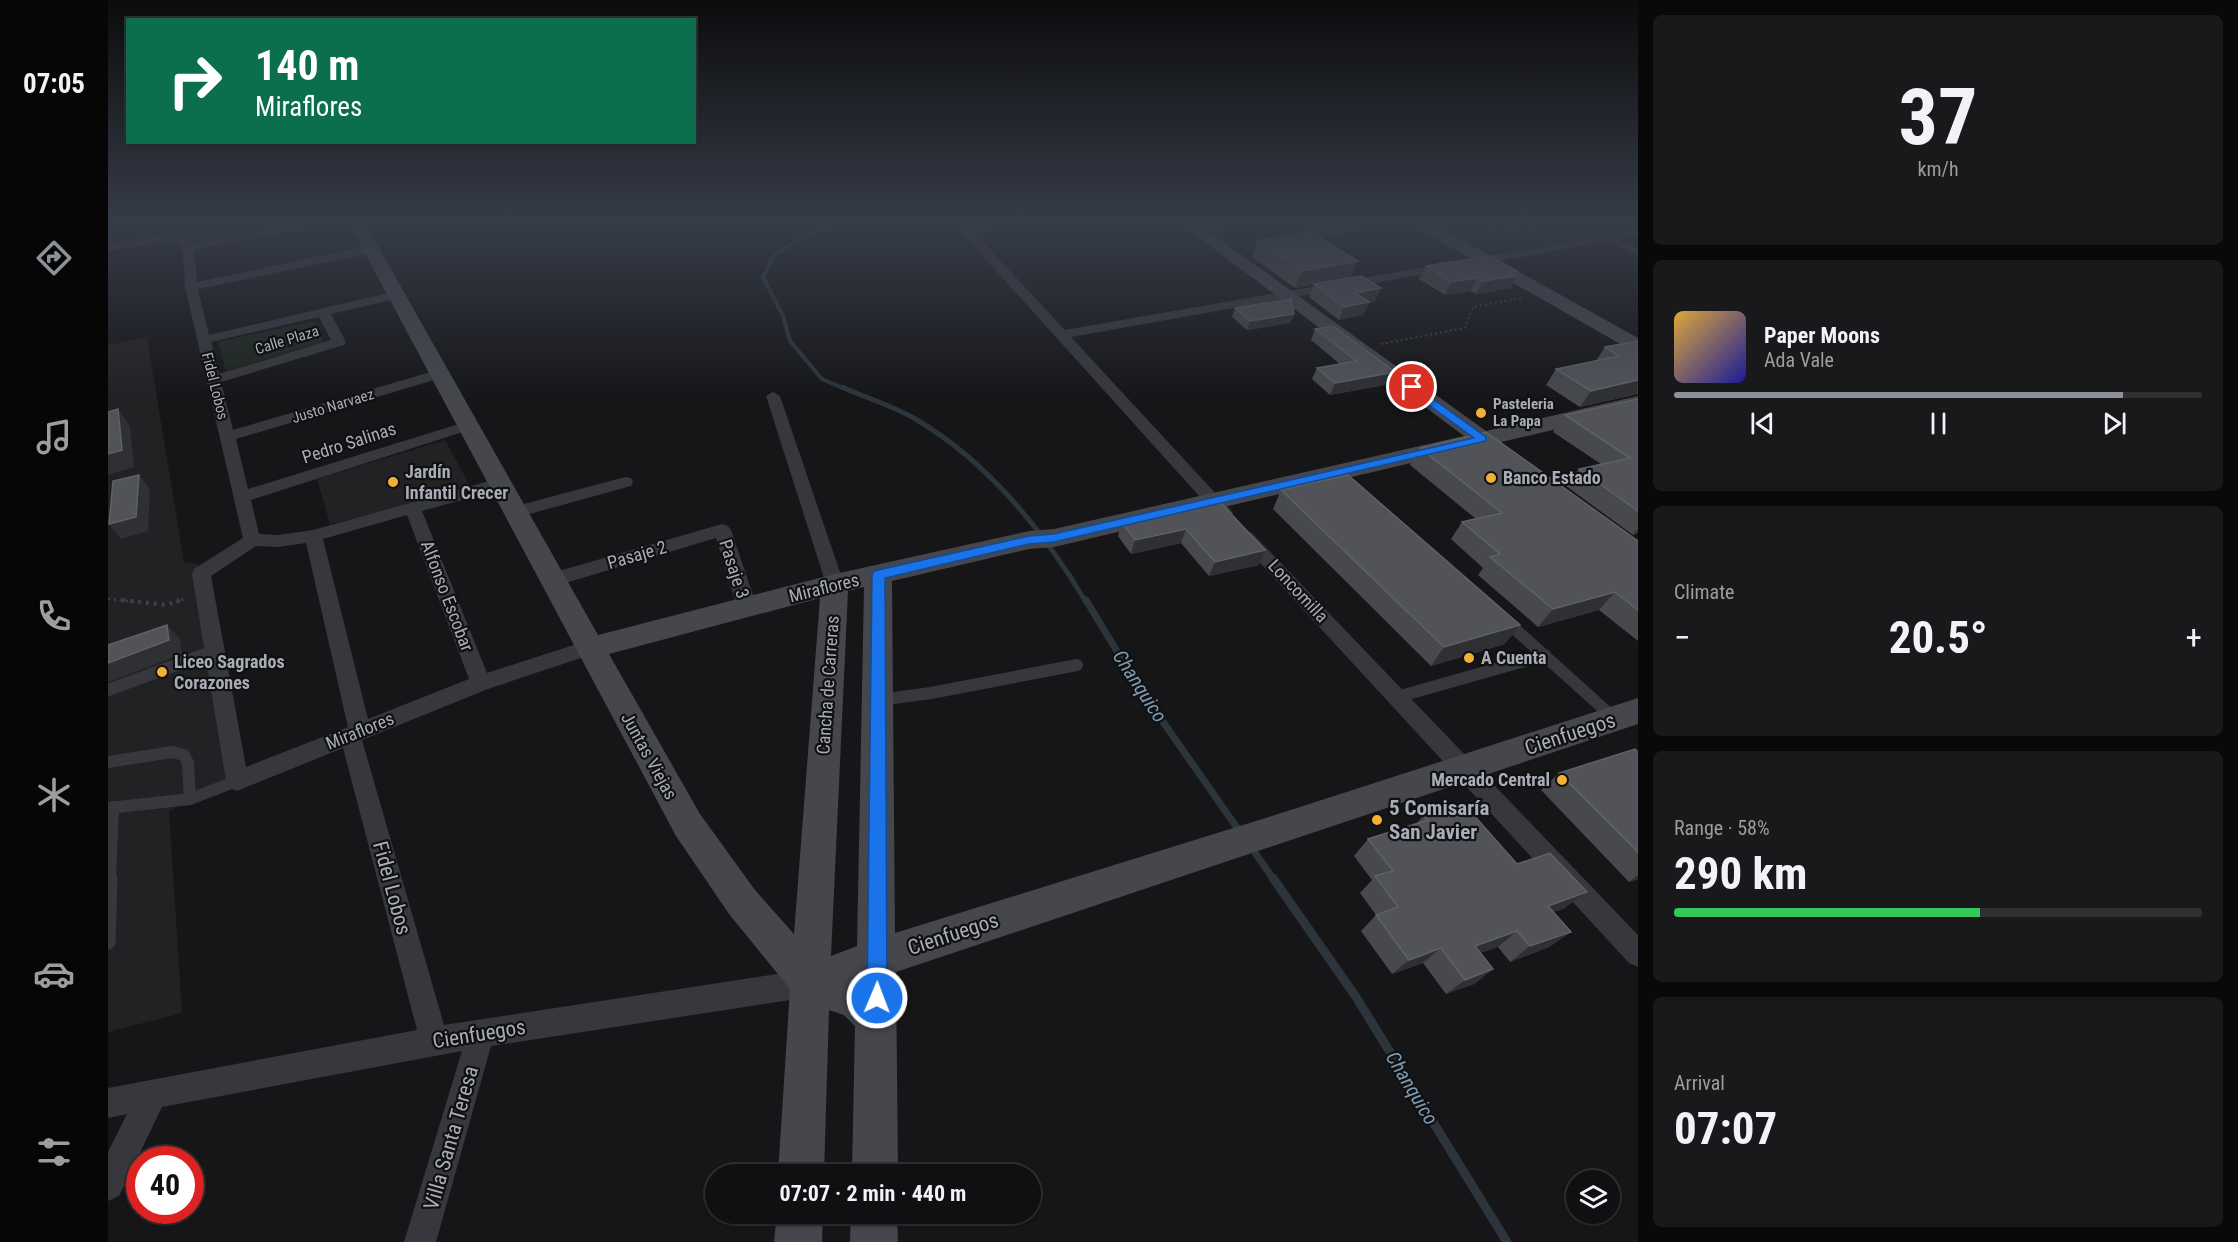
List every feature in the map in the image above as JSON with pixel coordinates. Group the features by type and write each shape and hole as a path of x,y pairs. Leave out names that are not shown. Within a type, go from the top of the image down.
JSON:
{"street":[{"name":"Fidel Lobos","path":"191,283 252,540"},
{"path":"191,287 210,283"},
{"name":"Juntas Viejas","path":"389,283 688,825 742,902 810,982"},
{"name":"Loncomilla","path":"1015,283 1213,501 1638,954"},
{"path":"1269,283 1507,457"},
{"path":"1061,334 1354,283"},
{"path":"1528,283 1638,346"},
{"path":"203,336 323,312 393,291"},
{"path":"203,336 393,291"},
{"name":"Calle Plaza","path":"213,380 339,342 323,312"},
{"name":"Justo Narvaez","path":"227,437 439,374"},
{"name":"Cancha de Carreras","path":"773,396 834,584 801,1164"},
{"name":"Miraflores","path":"237,781 481,683 589,648 834,584 1213,501 1638,403"},
{"name":"Pedro Salinas","path":"242,497 467,426"},
{"path":"514,512 625,482"},
{"path":"237,781 203,584 252,540 278,541 314,536 499,484"},
{"name":"Alfonso Escobar","path":"413,509 481,683"},
{"name":"Pasaje 2","path":"552,579 722,530"},
{"name":"Pasaje 3","path":"722,530 747,607"},
{"name":"Fidel Lobos","path":"314,536 355,733 434,1041"},
{"path":"875,1164 878,958 878,575"},
{"name":"Cienfuegos","path":"108,1103 434,1041 810,982 1627,715"},
{"path":"810,982 857,1000 877,1018"},
{"name":"Villa Santa Teresa","path":"420,1242 481,1033"},
{"path":"108,1185 152,1096"},
{"path":"798,1242 799,1224"},
{"path":"874,1224 874,1242"}],"lane":[{"path":"1496,611 1545,655 1627,715"},
{"path":"108,690 214,651"},
{"path":"1397,697 1545,655"},
{"path":"878,700 931,693 1077,665"},
{"path":"108,762 172,752 184,755 188,764 190,799"},
{"path":"108,942 111,807 190,799 237,781"}],"path":[{"path":"1358,349 1465,328 1473,307 1546,294"},
{"path":"108,599 167,604 203,584"}],"shaded area":[{"path":"314,321 324,342 226,371 218,342"},
{"name":"Liceo Sagrados Corazones","path":"147,337 184,562 198,564 234,780 169,811 182,1013 108,1032 108,345"},
{"name":"Jardín Infantil Crecer","path":"445,440 469,484 392,509 330,524 317,479"}],"building":[{"path":"1373,283 1381,288 1355,293 1369,302 1344,307 1314,284"},
{"path":"1291,299 1294,314 1250,321 1235,308"},
{"path":"1333,326 1395,372 1335,383 1317,368 1357,361 1315,329"},
{"path":"1638,341 1638,380 1591,391 1556,369 1619,356 1605,347"},
{"path":"1638,399 1638,511 1579,469 1630,458 1565,415"},
{"path":"118,409 122,450 108,454 108,412"},
{"path":"1486,432 1638,541 1638,610 1615,592 1553,609 1490,557 1500,554 1462,522 1502,513 1420,448"},
{"path":"139,475 136,517 109,524 113,481"},
{"path":"1348,475 1520,625 1444,647 1281,490"},
{"path":"1219,501 1265,550 1215,562 1186,529 1135,540 1122,522"},
{"path":"167,625 169,640 108,663 108,645"},
{"path":"1635,749 1638,752 1638,852 1559,773"},
{"path":"1463,803 1517,864 1550,853 1587,892 1548,906 1571,932 1530,946 1517,931 1475,946 1493,969 1465,980 1441,948 1409,960 1376,915 1398,907 1375,876 1393,871 1368,839 1428,820 1424,815"}],"waterway":[{"name":"Chanquico","path":"766,283 783,316 790,341 822,379 845,389"},
{"name":"Chanquico","path":"842,387 908,415 943,437 967,456 991,478 1033,525 1086,602"},
{"name":"Chanquico","path":"1086,600 1138,686 1240,832"},
{"name":"Chanquico","path":"1251,847 1274,880"},
{"name":"Chanquico","path":"1273,878 1356,997 1507,1242"}],"place":[{"name":"Pasteleria La Papa","path":"1481,413"},
{"name":"Banco Estado","path":"1491,478"},
{"name":"Jardín Infantil Crecer","path":"393,482"},
{"name":"A Cuenta","path":"1469,658"},
{"name":"Liceo Sagrados Corazones","path":"162,672"},
{"name":"Mercado Central","path":"1562,780"},
{"name":"5 Comisaría San Javier","path":"1377,820"}],"route":[{"path":"877,998 878,575 1029,540 1054,538 1482,439 1412,387"}]}
